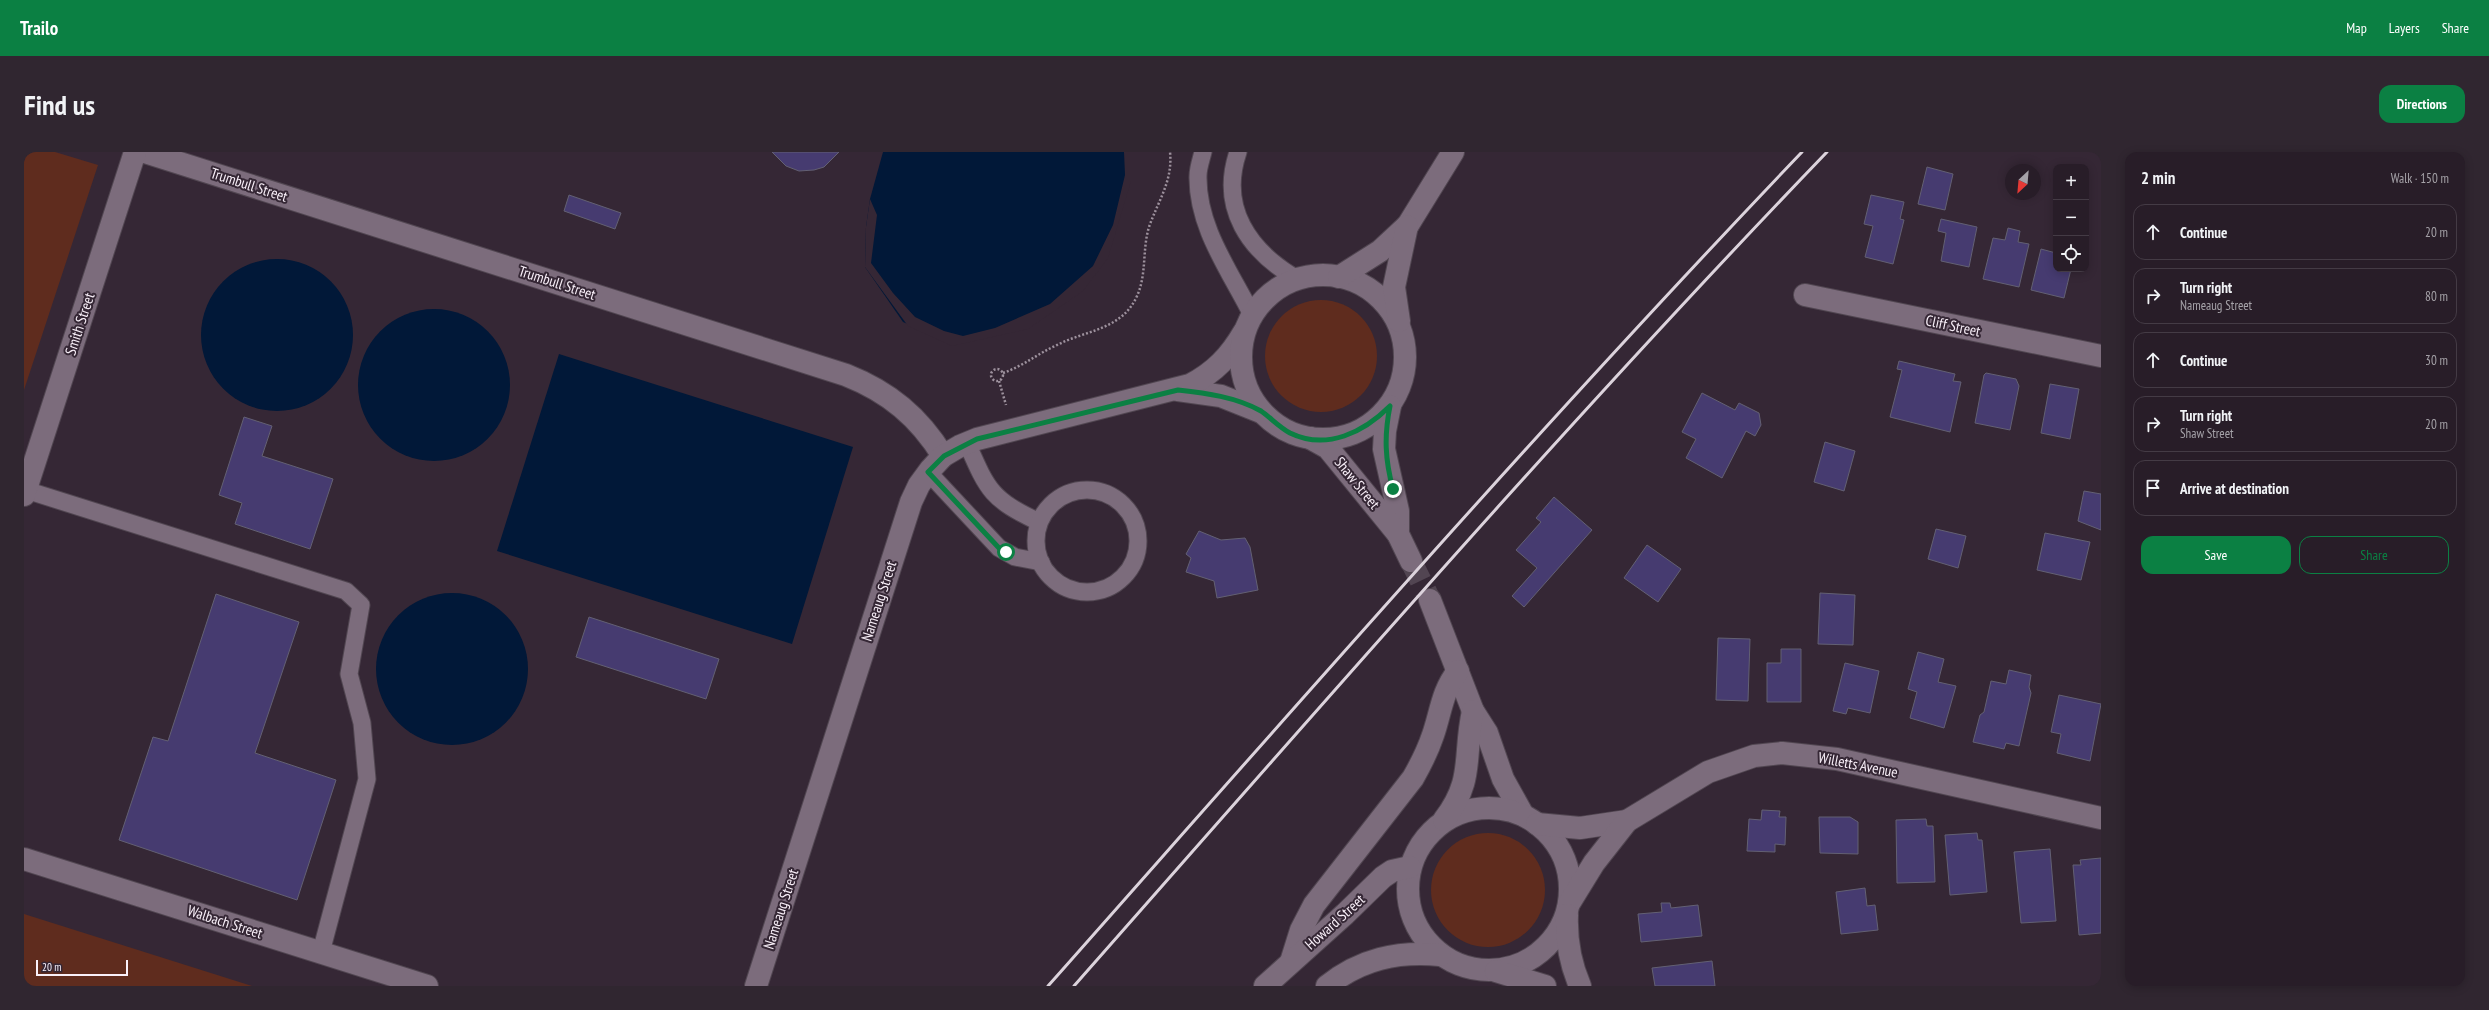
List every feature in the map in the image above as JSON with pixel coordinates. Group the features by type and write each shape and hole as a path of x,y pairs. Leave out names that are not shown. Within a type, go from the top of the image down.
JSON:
{"street":[{"name":"Smith Street","path":"25,493 135,152"},
{"name":"Trumbull Street","path":"145,152 846,375 871,385 893,399 914,416 932,437 944,456"},
{"path":"1339,277 1380,251 1408,225 1453,152"},
{"path":"1248,324 1241,353 1242,374 1250,394 1262,412 1276,424 1292,434 1310,438 1333,439 1355,433 1374,422 1390,406 1399,388 1404,370 1405,350 1394,298 1394,287 1408,225"},
{"name":"Nameaug Street","path":"756,986 911,502 928,472 944,456 967,443 1178,390 1205,377 1217,368 1233,352 1248,324 1264,300 1280,288 1297,279 1318,275 1339,277 1359,284 1377,296 1391,312 1401,331"},
{"name":"Cliff Street","path":"1805,295 2101,356"},
{"name":"Nameaug Street","path":"1178,390 1221,396 1262,412"},
{"name":"Shaw Street","path":"1390,406 1385,431 1384,449 1398,511 1398,534"},
{"name":"Shaw Street","path":"1310,438 1328,448 1398,534 1411,561"},
{"path":"1430,600 1474,711 1487,733 1503,780 1530,820 1551,837 1562,854 1569,872 1568,947 1571,966 1580,986"},
{"path":"1291,962 1301,930 1314,905 1413,778 1425,756 1446,689 1458,671"},
{"path":"1474,711 1468,742 1467,776 1454,807 1444,820 1429,833 1418,849 1410,867 1407,886 1409,906 1415,925 1425,941 1440,955 1457,965 1476,970 1495,970 1515,967 1533,958 1560,930 1569,907"},
{"name":"Willetts Avenue","path":"1569,907 1594,863 1627,821 1708,772 1754,756 1782,753 1837,759 2100,816"},
{"name":"Willetts Avenue","path":"1444,820 1462,812 1482,808 1501,809 1530,820 1580,828 1627,821"},
{"name":"Walbach Street","path":"24,859 427,986"},
{"name":"Howard Street","path":"1265,986 1383,877 1392,871 1410,867"},
{"path":"1327,986 1356,966 1376,959 1397,954 1440,955"},
{"path":"1495,970 1545,986"}],"lane":[{"path":"1203,152 1198,175 1201,209 1214,246 1248,324"},
{"path":"1238,152 1233,168 1232,195 1240,222 1254,246 1274,266 1297,279"},
{"path":"967,443 984,482 997,498 1039,522"},
{"path":"928,472 999,548 1015,557 1041,562"},
{"path":"1091,490 1106,495 1120,503 1131,516 1137,532 1137,550 1131,567 1120,580 1105,589 1088,592 1071,590 1056,582 1037,554 1036,538 1039,522 1048,509 1060,498 1075,492 1091,490"},
{"path":"25,493 346,591 361,605 349,674 362,723 367,779 320,952"}],"path":[{"path":"1003,373 1028,363 1063,342 1110,325 1129,311 1137,296 1144,274 1149,228 1170,178 1170,152"},
{"path":"999,381 993,380 992,373 998,369 1003,373"},
{"path":"999,381 1003,379 1003,373"},
{"path":"999,381 1006,407"}],"shaded area":[{"path":"24,152 55,152 98,165 24,390"},
{"path":"1321,300 1342,304 1361,316 1373,335 1377,356 1373,377 1361,396 1342,408 1321,412 1300,408 1281,396 1269,377 1265,356 1269,335 1281,316 1300,304"},
{"path":"1488,833 1510,837 1529,849 1541,868 1545,890 1541,912 1529,931 1510,943 1488,947 1466,943 1447,931 1435,912 1431,890 1435,868 1447,849 1466,837"},
{"path":"24,914 252,986 24,986"}],"water":[{"path":"883,152 1129,152 1129,181 1107,257 1027,327 953,344 903,322 865,267 866,227 870,199"},
{"path":"277,259 299,262 313,268 331,281 344,299 350,313 353,335 350,357 344,371 331,389 313,402 299,408 277,411 255,408 241,402 223,389 210,371 204,357 201,335 204,313 210,299 223,281 241,268 255,262"},
{"path":"434,309 463,315 470,318 488,331 501,349 504,356 510,385 504,414 501,421 488,439 470,452 463,455 434,461 405,455 398,452 380,439 367,421 364,414 358,385 364,356 367,349 380,331 398,318 405,315"},
{"path":"559,354 853,447 792,644 497,551"},
{"path":"452,593 481,599 488,602 506,615 519,633 522,640 528,669 522,698 519,705 506,723 488,736 481,739 452,745 423,739 416,736 398,723 385,705 382,698 376,669 382,640 385,633 398,615 416,602 423,599"}],"pier":[{"path":"1124,152 1131,152 1131,181 1108,258 1083,291 1028,329 952,346 908,326 865,267 866,227 870,199 877,215 871,263 893,293 915,317 944,331 963,336 995,328 1050,304 1093,266 1113,225 1125,175"}],"building":[{"path":"772,152 839,152 824,167 814,170 799,171 786,166"},
{"path":"1927,167 1953,174 1945,210 1918,204"},
{"path":"569,195 621,213 615,229 564,211"},
{"path":"1871,195 1904,202 1900,219 1904,220 1893,264 1865,257 1873,226 1864,224"},
{"path":"1941,219 1977,227 1969,267 1941,261 1946,233 1938,231"},
{"path":"2008,228 2020,231 2018,242 2029,244 2019,287 1983,279 1993,238 2005,240"},
{"path":"2041,249 2053,252 2053,272 2070,272 2064,298 2031,290"},
{"path":"1899,361 1955,374 1953,381 1961,382 1950,432 1890,417 1902,370 1897,369"},
{"path":"1986,373 2016,379 2019,386 2010,430 1975,423 1984,375"},
{"path":"2050,384 2079,389 2070,439 2041,433"},
{"path":"1702,393 1735,410 1739,403 1759,413 1761,425 1755,436 1746,431 1722,478 1686,458 1696,439 1682,432"},
{"path":"244,417 272,426 262,456 333,479 310,549 235,524 242,503 219,495"},
{"path":"1825,442 1855,451 1844,491 1814,482"},
{"path":"2084,491 2101,494 2101,530 2078,521"},
{"path":"1554,497 1592,530 1524,607 1512,596 1537,568 1516,550 1541,522 1536,518"},
{"path":"1936,529 1966,536 1958,568 1928,559"},
{"path":"1199,531 1221,540 1245,538 1250,547 1258,590 1217,598 1214,581 1186,572 1191,558 1186,554"},
{"path":"2045,533 2090,542 2081,580 2037,570"},
{"path":"1647,545 1681,569 1658,602 1624,578"},
{"path":"1820,593 1855,595 1853,645 1818,644"},
{"path":"216,594 299,622 255,753 336,780 297,900 119,840 153,737 168,741"},
{"path":"589,617 719,659 706,699 576,657"},
{"path":"1718,638 1750,639 1748,701 1716,700"},
{"path":"1781,649 1801,649 1801,702 1767,702 1767,663 1781,663"},
{"path":"1918,652 1944,659 1938,682 1956,686 1944,728 1910,718 1917,692 1908,689"},
{"path":"1845,663 1879,671 1870,713 1848,708 1846,714 1833,711"},
{"path":"2009,670 2031,675 2029,687 2031,693 2019,746 2006,743 2004,749 1973,742 1980,715 1984,712 1991,681 2006,684"},
{"path":"2059,695 2101,704 2090,761 2057,753 2061,734 2051,732"},
{"path":"1762,810 1780,811 1779,817 1786,817 1785,845 1775,844 1775,852 1747,851 1749,819 1761,820"},
{"path":"1819,817 1850,817 1858,822 1858,854 1820,853"},
{"path":"1926,819 1927,826 1933,826 1935,882 1897,883 1896,820"},
{"path":"1977,833 1978,840 1982,840 1987,892 1950,895 1945,835"},
{"path":"2050,849 2056,921 2021,923 2014,852"},
{"path":"2101,858 2101,933 2079,935 2073,865 2081,865 2080,860"},
{"path":"1865,888 1867,906 1875,905 1878,930 1841,934 1836,892"},
{"path":"1661,903 1670,903 1671,908 1698,905 1702,936 1641,942 1638,914 1662,912"},
{"path":"1712,961 1715,986 1655,986 1652,968"}],"tunnel":[{"path":"1411,561 1430,600"}],"railway":[{"path":"1048,986 1515,461 1705,254 1802,152"},
{"path":"1074,986 1540,460 1730,254 1827,152"}],"route":[{"path":"1006,552 999,548 928,472 944,456 960,446 977,439 1178,390 1221,396 1242,403 1262,412 1276,424 1292,434 1310,438 1333,439 1355,433 1374,422 1390,406 1385,431 1384,449 1387,468 1393,489"}]}
